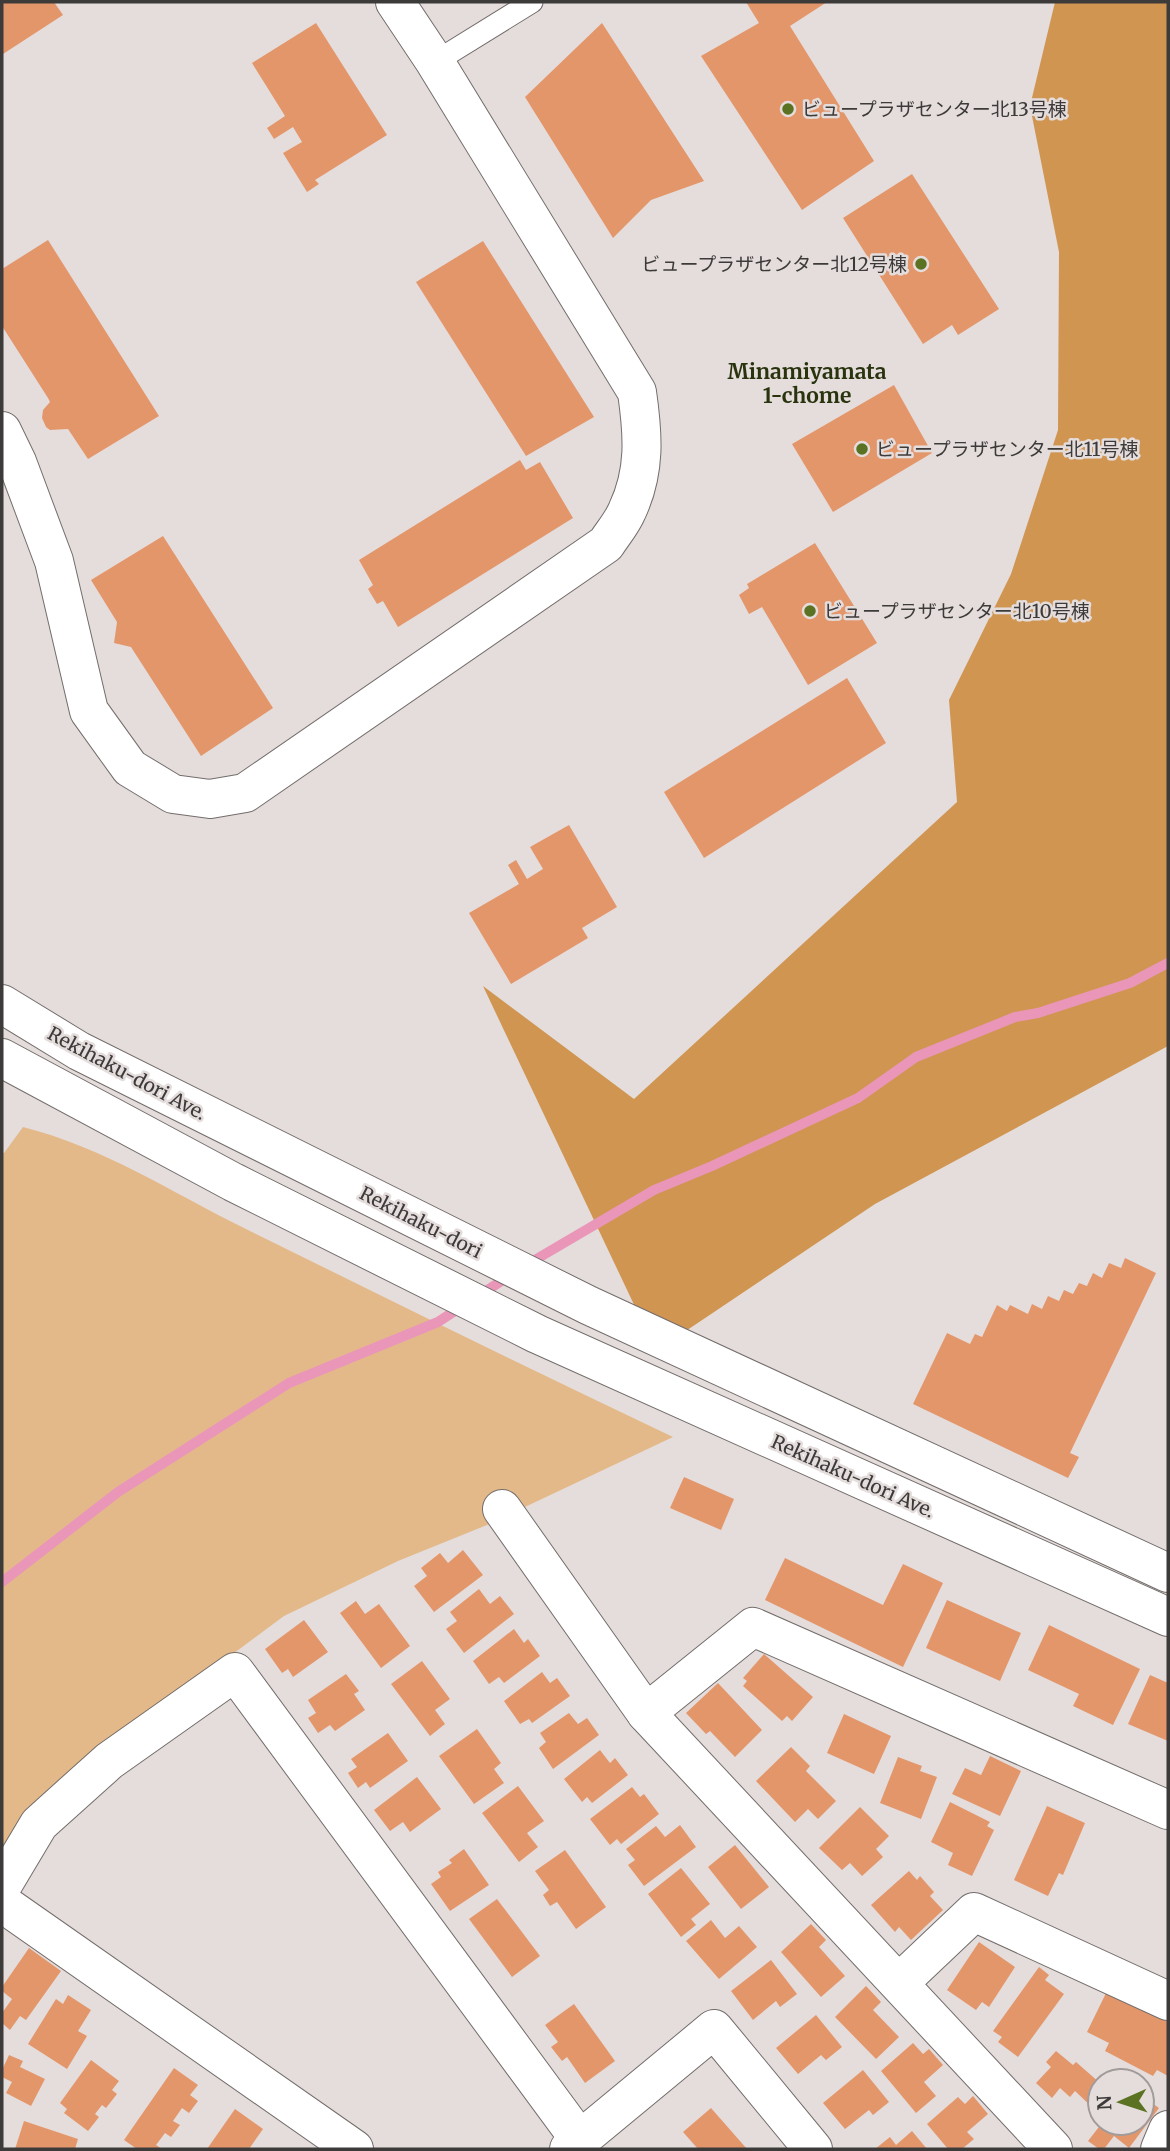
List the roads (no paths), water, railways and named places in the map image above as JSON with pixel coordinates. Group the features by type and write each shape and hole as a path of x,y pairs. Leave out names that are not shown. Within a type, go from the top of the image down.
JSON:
{"street":[{"path":"2,431 17,462 54,561 89,710 130,768 173,794 210,799 245,793 606,544 627,512 639,475 643,439 637,392 435,62 395,2"},
{"name":"Rekihaku-dori Ave.","path":"2,1004 79,1051 254,1138"},
{"name":"Rekihaku-dori Ave.","path":"2,1058 233,1182 537,1334 1168,1618"},
{"name":"Rekihaku-dori","path":"254,1138 587,1305 1168,1573"},
{"path":"502,1510 646,1713 1052,2149"},
{"path":"646,1713 753,1627 1168,1810"},
{"path":"2,1886 39,1824 109,1761 235,1672 575,2145 714,2029 813,2149"},
{"path":"2,1903 354,2149"},
{"path":"899,1983 974,1912 1168,2001"},
{"path":"1160,2149 1168,2130"}],"lane":[{"path":"435,62 532,2"}],"waterway":[{"path":"528,1264 654,1190 858,1098 916,1057 1015,1017 1038,1013 1130,983 1168,963"},
{"path":"478,1296 511,1275"},
{"path":"2,1582 118,1492 289,1383 438,1322 464,1305"}],"place":[{"name":"ビュープラザセンター北13号棟","path":"788,109"},
{"name":"ビュープラザセンター北12号棟","path":"921,264"},
{"name":"ビュープラザセンター北11号棟","path":"862,449"},
{"name":"ビュープラザセンター北10号棟","path":"810,611"}],"district":[{"name":"Minamiyamata 1-chome","path":"807,384"}]}
